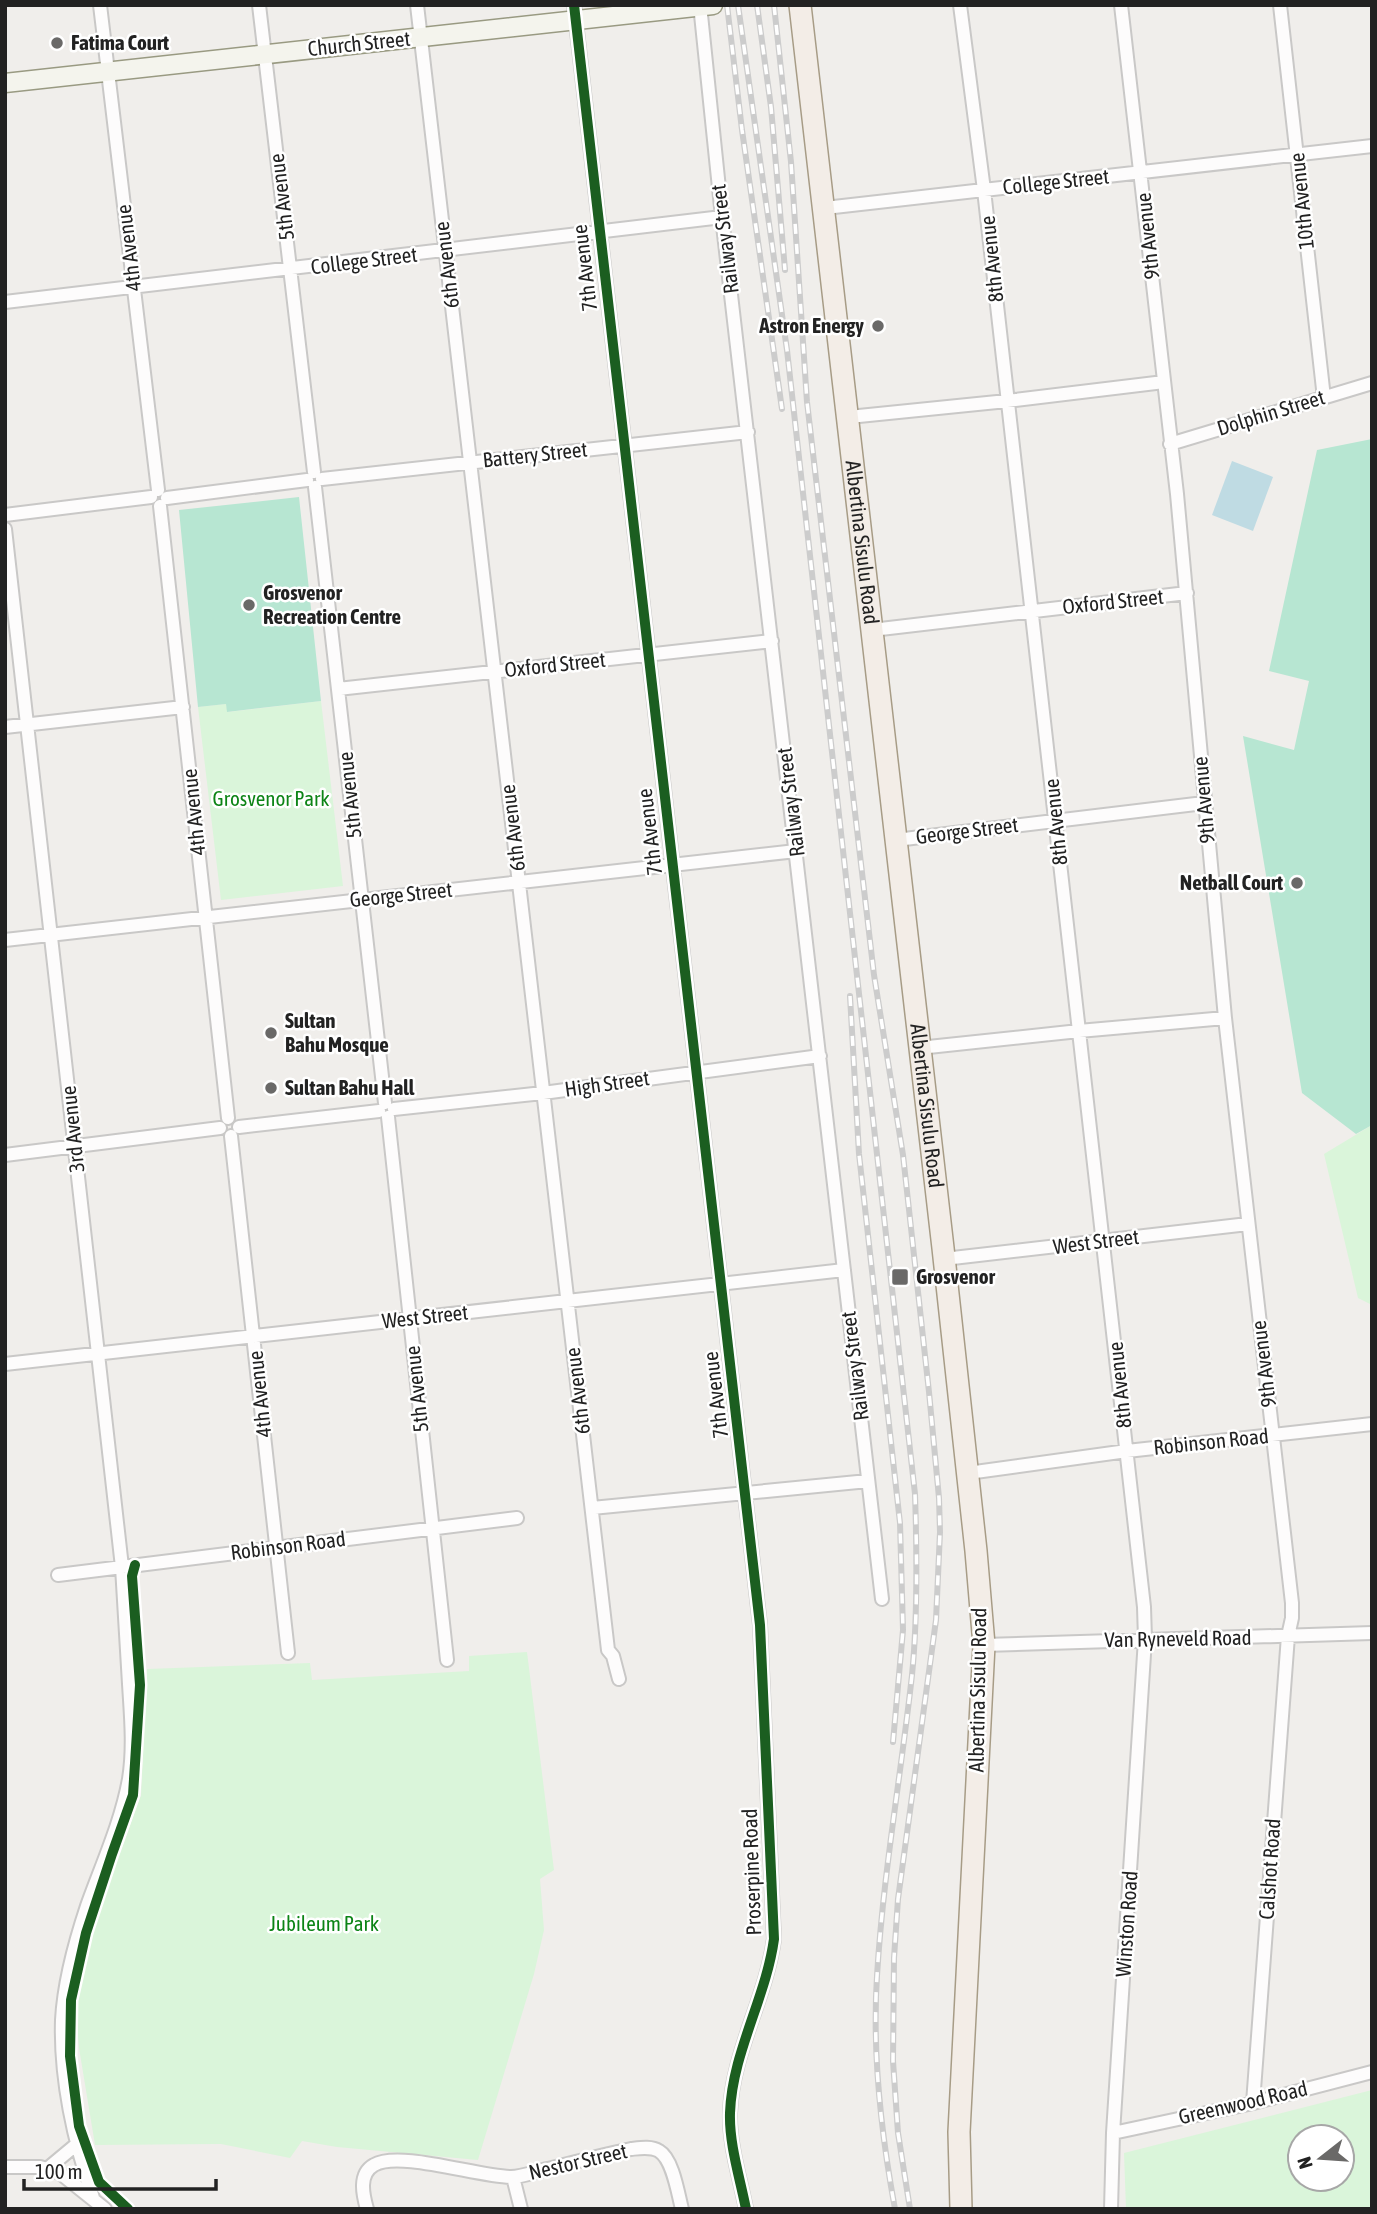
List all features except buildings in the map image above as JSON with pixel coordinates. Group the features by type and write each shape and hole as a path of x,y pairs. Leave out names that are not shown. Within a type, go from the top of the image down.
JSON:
{"main road":[{"name":"Albertina Sisulu Road","path":"800,5 944,1259 984,1645 960,2119 961,2209"},
{"name":"Church Street","path":"5,83 421,37 575,13 704,6"}],"street":[{"name":"4th Avenue","path":"100,5 183,707 288,1653"},
{"name":"5th Avenue","path":"259,5 447,1660"},
{"name":"6th Avenue","path":"418,5 608,1650 613,1656 619,1679"},
{"name":"8th Avenue","path":"960,5 984,190 1056,821 1144,1607 1145,1639"},
{"name":"9th Avenue","path":"1121,5 1187,593 1225,1018 1291,1586 1292,1618 1288,1636"},
{"name":"10th Avenue","path":"1280,5 1324,398"},
{"name":"Railway Street","path":"704,6 722,218 882,1600"},
{"name":"7th Avenue","path":"575,13 746,1494 762,1654"},
{"name":"College Street","path":"825,208 1372,146"},
{"name":"College Street","path":"5,302 722,218"},
{"path":"849,417 1164,383"},
{"name":"Dolphin Street","path":"1170,444 1372,383"},
{"name":"Battery Street","path":"5,515 748,432"},
{"name":"3rd Avenue","path":"5,529 122,1567 132,1729 132,1756 123,1805 86,1908 66,1985 62,2020 66,2091 77,2144 93,2198"},
{"name":"Oxford Street","path":"872,630 1187,593"},
{"name":"Oxford Street","path":"338,689 772,641"},
{"path":"5,727 183,707"},
{"name":"George Street","path":"896,839 1204,803"},
{"name":"George Street","path":"5,940 796,851"},
{"path":"919,1048 1225,1018"},
{"name":"High Street","path":"5,1155 543,1093 820,1056"},
{"name":"West Street","path":"944,1259 1248,1224"},
{"name":"West Street","path":"5,1364 844,1270"},
{"name":"Robinson Road","path":"968,1473 1127,1451 1372,1424"},
{"path":"592,1508 868,1481"},
{"name":"Robinson Road","path":"58,1575 517,1518"},
{"name":"Van Ryneveld Road","path":"984,1645 1372,1633"},
{"name":"Calshot Road","path":"1253,2102 1288,1636"},
{"name":"Winston Road","path":"1111,2209 1113,2133 1145,1639"},
{"name":"Proserpine Road","path":"746,2209 731,2130 732,2096 737,2068 767,1974 774,1940 762,1654"},
{"name":"Greenwood Road","path":"1113,2133 1372,2072"},
{"path":"47,2169 77,2144"},
{"name":"Nestor Street","path":"367,2209 363,2196 363,2180 374,2165 386,2161 406,2161 513,2177 631,2149 657,2149 670,2165 682,2209"},
{"path":"5,2167 40,2167 60,2174 104,2209"},
{"path":"513,2177 521,2209"}],"green space":[{"path":"1372,439 1372,1125 1356,1134 1302,1093 1243,736 1294,750 1309,681 1269,671 1317,450"},
{"name":"Grosvenor Recreation Centre","path":"299,497 321,701 227,712 226,704 198,707 179,510"},
{"name":"Grosvenor Park","path":"321,701 343,886 221,900 198,707 226,704 228,712"},
{"path":"1372,1125 1372,1305 1358,1298 1324,1154"},
{"name":"Jubileum Park","path":"527,1652 554,1870 540,1879 544,1930 534,1974 478,2160 337,2147 302,2141 290,2158 221,2144 95,2145 79,2048 74,1990 92,1930 141,1795 147,1669 310,1663 312,1680 469,1671 469,1656"},
{"path":"1372,2090 1372,2209 1126,2209 1124,2153"}],"water":[{"path":"1232,461 1273,477 1253,531 1212,515"}],"railway":[{"path":"727,5 782,409"},
{"path":"738,5 787,350 915,1494 917,1584 914,1652 883,1900 876,2005 879,2093 895,2209"},
{"path":"757,5 771,107 785,270"},
{"path":"774,5 791,162 807,402 874,975 903,1155 939,1498 936,1620 898,1899 894,1958 893,2061 898,2133 910,2209"},
{"path":"850,996 859,1154 900,1523 903,1630 893,1742"}],"cycle path":[{"path":"574,5 760,1625 774,1939 732,2091 731,2137 746,2209"},
{"path":"128,2209 99,2182 79,2126 70,2056 71,2000 86,1933 133,1795 140,1685 132,1576 135,1565"}],"place":[{"name":"Fatima Court","path":"57,43"},
{"name":"Astron Energy","path":"878,326"},
{"name":"Grosvenor Recreation Centre","path":"249,605"},
{"name":"Netball Court","path":"1297,883"},
{"name":"Sultan Bahu Mosque","path":"271,1033"},
{"name":"Sultan Bahu Hall","path":"271,1088"},
{"name":"Grosvenor","path":"900,1277"}]}
